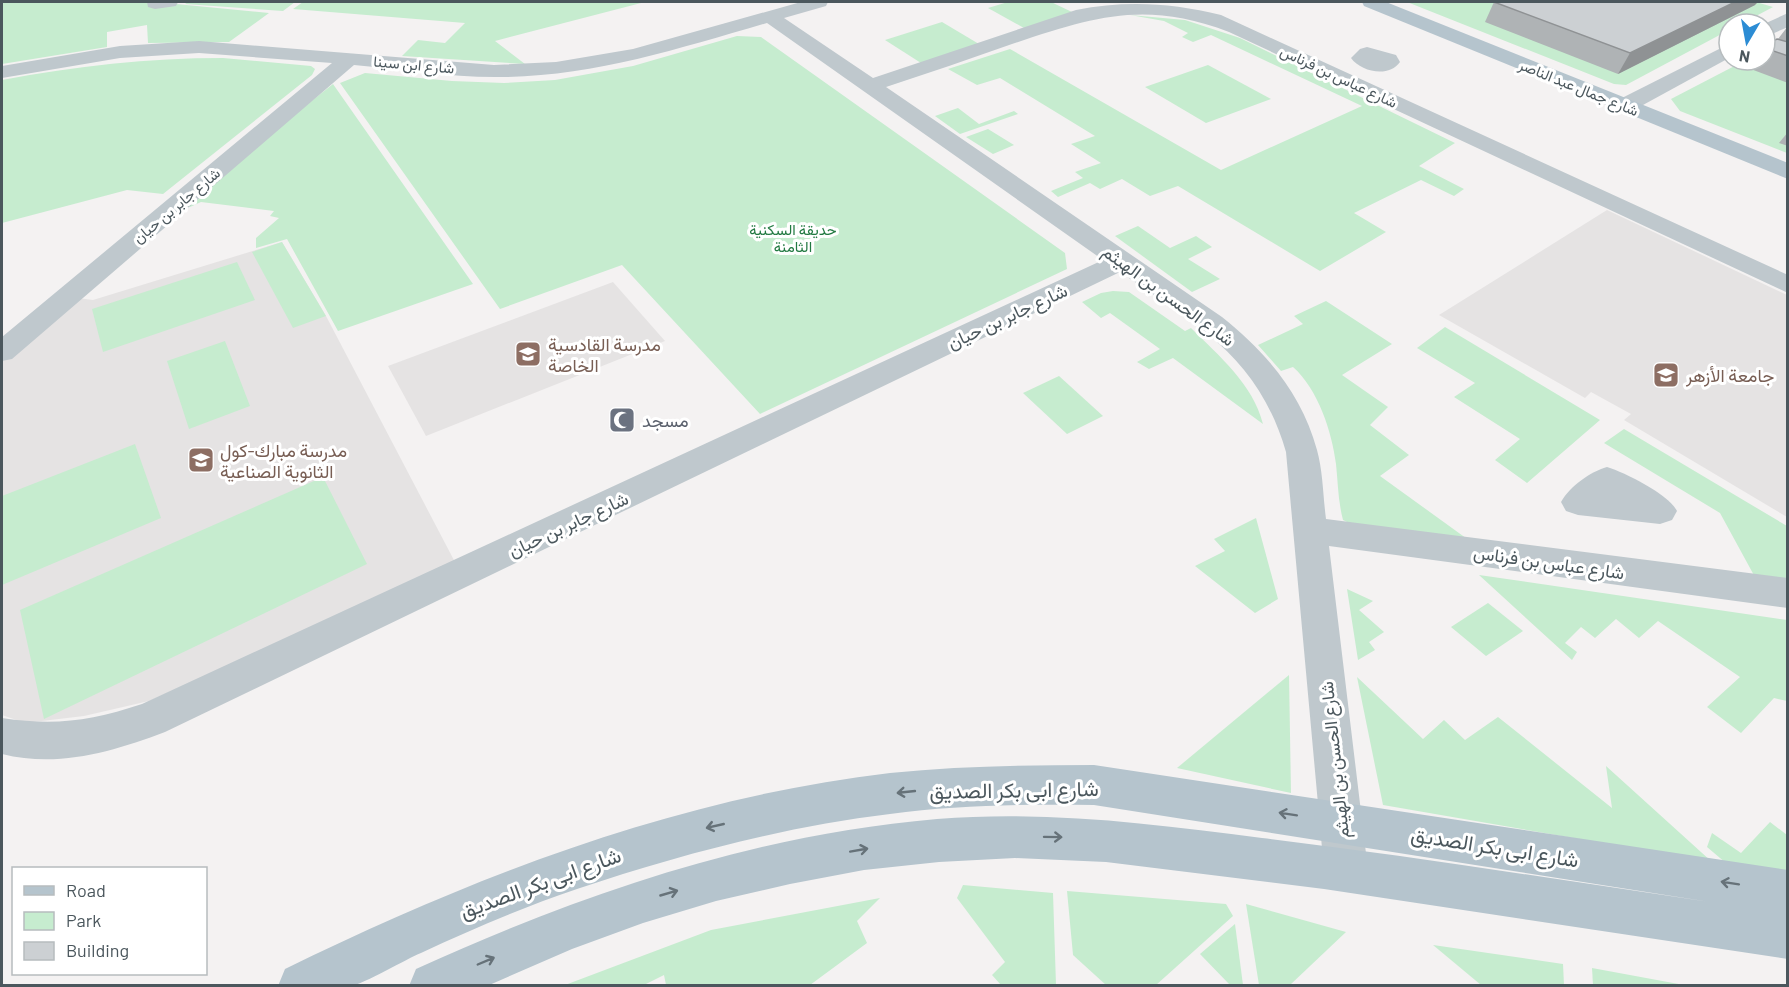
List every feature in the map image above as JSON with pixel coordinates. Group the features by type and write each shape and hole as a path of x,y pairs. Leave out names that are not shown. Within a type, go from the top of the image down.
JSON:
{"main road":[{"name":"شارع جمال عبد الناصر","path":"1371,2 1632,102 1788,157"},
{"name":"شارع جمال عبد الناصر","path":"1399,2 1788,172"},
{"name":"شارع ابى بكر الصديق","path":"302,986 359,956 451,914 540,879 626,850 709,827 787,810 864,797 941,788 1017,784 1094,785 1788,892"},
{"path":"433,986 478,964 563,929 645,900 721,878 794,861 868,848 1013,837 1086,838 1346,870 1788,936"}],"street":[{"name":"شارع ابن سينا","path":"2,72 100,55 176,48 243,49 494,71 556,68 629,56 819,2"},
{"name":"شارع عباس بن فرناس","path":"870,86 1088,13 1134,7 1188,12 1236,28 1788,285"},
{"name":"شارع الحسن بن الهيثم","path":"769,16 1232,338 1271,382 1288,410 1302,452 1346,870"},
{"path":"1632,102 1717,56"},
{"name":"شارع جابر بن حيان","path":"2,352 350,58"},
{"name":"شارع جابر بن حيان","path":"2,736 25,740 86,737 118,730 162,715 1122,261"},
{"name":"شارع عباس بن فرناس","path":"1310,530 1788,593"}],"shaded area":[{"name":"جامعة الأزهر","path":"1607,210 1787,295 1787,517 1624,420 1631,414 1591,392 1585,398 1439,315"},
{"name":"مدرسة مبارك-كول الثانوية الصناعية","path":"282,242 326,316 456,564 149,701 84,716 25,723 2,715 2,356 70,297 93,300"},
{"name":"مدرسة القادسية الخاصة","path":"613,282 665,341 426,436 388,366"}],"green space":[{"path":"2,2 180,2 176,4 269,13 229,42 148,43 147,25 107,32 107,47 2,64"},
{"path":"188,2 295,2 283,11 185,4"},
{"path":"303,2 645,2 495,41 525,64 402,56 418,40 445,43 465,23 293,9"},
{"path":"1008,2 1051,2 1072,12 1024,28 988,8"},
{"path":"1407,2 1756,2 1773,7 1764,12 1717,12 1717,36 1626,85 1614,84"},
{"path":"1130,15 1185,20 1240,38 1455,143 1419,166 1464,189 1454,196 1421,180 1354,213 1386,232 1320,271 1178,186 1150,196 1122,179 1100,189 1090,183 1058,197 1051,191 1083,178 1075,172 1101,163 1071,144 1095,136 1000,78 977,85 948,69 1010,49 1221,170 1362,106 1211,35 1193,42 1182,37 1188,33 1164,21"},
{"path":"942,22 979,44 921,63 885,40"},
{"name":"حديقة السكنية الثامنة","path":"737,36 761,37 1065,253 1067,269 760,414 622,265 500,309 340,83 365,73 504,83 555,80 633,66"},
{"path":"223,58 311,66 315,69 312,75 163,194 127,190 2,223 2,80 112,64 167,59"},
{"path":"1777,63 1787,66 1787,153 1680,111 1671,99 1723,72 1777,72"},
{"path":"1208,65 1271,99 1206,123 1145,87"},
{"path":"333,84 473,284 338,331 287,239 256,248 256,238 279,218 270,216 274,211 201,202 190,207 179,206"},
{"path":"958,108 979,124 1014,111 1018,114 960,134 935,116"},
{"path":"988,129 1014,145 993,154 966,137"},
{"path":"1138,226 1170,248 1196,236 1212,247 1188,259 1220,279 1192,292 1115,236"},
{"path":"282,242 326,316 293,328 252,252"},
{"path":"237,262 255,300 103,352 92,309"},
{"path":"1129,292 1185,331 1191,328 1243,383 1263,424 1173,358 1149,369 1137,362 1160,349 1110,313 1101,318 1082,302 1101,293"},
{"path":"1326,301 1392,344 1342,375 1388,407 1370,425 1409,455 1380,476 1470,541 1359,528 1343,520 1334,452 1317,399 1293,367 1281,371 1258,345 1303,324 1294,316"},
{"path":"1445,327 1600,420 1527,483 1495,460 1520,439 1454,397 1475,383 1417,348"},
{"path":"225,341 250,406 189,429 167,361"},
{"path":"1059,376 1103,416 1067,434 1023,393"},
{"path":"1624,429 1787,526 1787,582 1756,579 1720,513 1604,443"},
{"path":"135,444 161,518 2,585 2,496"},
{"path":"323,477 367,564 44,719 20,610"},
{"path":"1256,518 1278,599 1255,613 1195,566 1225,551 1214,539"},
{"path":"1479,575 1787,620 1787,701 1774,698 1741,733 1707,707 1740,677 1658,621 1639,638 1616,619 1595,638 1581,627 1565,643 1577,652 1572,660"},
{"path":"1347,589 1373,601 1359,610 1384,632 1369,642 1375,650 1358,660"},
{"path":"1488,603 1523,631 1486,656 1451,627"},
{"path":"1289,675 1291,793 1177,768"},
{"path":"1357,677 1423,739 1444,720 1465,740 1498,717 1612,808 1606,766 1712,862 1383,805"},
{"path":"1770,822 1787,835 1787,877 1733,869 1707,847 1712,833 1741,853"},
{"path":"963,885 1053,893 1056,985 1001,985 992,975 1005,962 957,898"},
{"path":"1067,891 1226,904 1233,916 1156,985 1106,985 1073,955"},
{"path":"880,898 857,921 867,943 810,985 666,985 664,975 644,985 565,985 711,930"},
{"path":"1246,904 1346,932 1290,985 1259,985"},
{"path":"1235,924 1243,985 1230,985 1200,954"},
{"path":"1433,945 1563,964 1564,985 1481,985"},
{"path":"1592,968 1684,985 1593,985"}],"building":[{"path":"1494,2 1735,2 1630,53"},
{"path":"1777,39 1788,42 1788,56 1777,52"}],"place":[{"name":"مدرسة القادسية الخاصة","path":"528,354"},
{"name":"جامعة الأزهر","path":"1666,375"},
{"name":"مسجد","path":"622,420"},
{"name":"مدرسة مبارك-كول الثانوية الصناعية","path":"201,460"}]}
